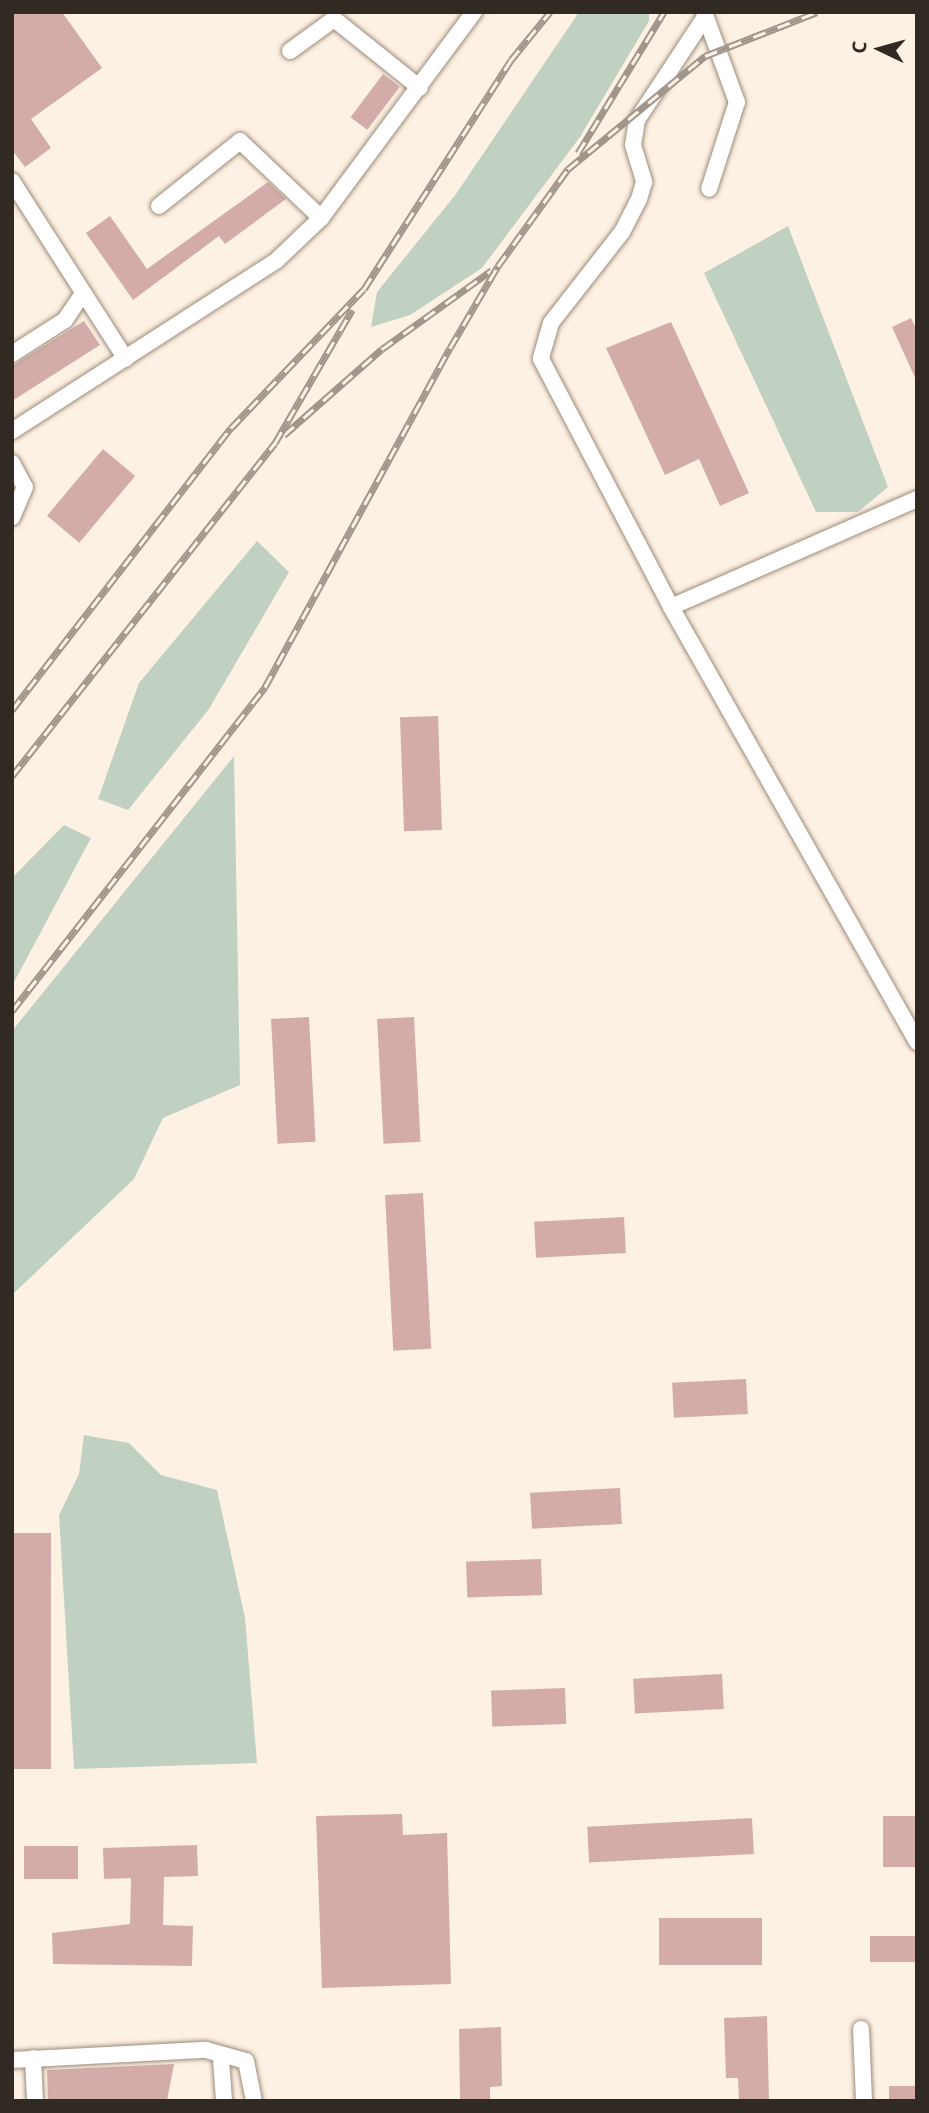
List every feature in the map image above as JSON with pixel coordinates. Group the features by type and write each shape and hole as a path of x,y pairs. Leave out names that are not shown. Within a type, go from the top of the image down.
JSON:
{"lane":[{"path":"12,431 277,260 321,218 474,12"},
{"path":"704,15 737,102 709,189"},
{"path":"704,15 638,120 633,145 644,182 639,199 622,232 551,323 541,359 671,607 917,1042"},
{"path":"290,51 334,19 420,88"},
{"path":"159,206 240,141 321,218"},
{"path":"12,181 82,295 126,359"},
{"path":"12,354 65,320 82,295"},
{"path":"12,463 25,487 12,517"},
{"path":"671,607 917,499"},
{"path":"861,2029 864,2101"},
{"path":"12,2060 164,2048 206,2050 221,2059 246,2061 254,2101"},
{"path":"33,2058 35,2101"},
{"path":"221,2059 224,2101"}],"green space":[{"path":"579,12 649,12 649,21 580,137 482,268 410,315 371,327 377,292 456,194"},
{"path":"788,226 888,487 858,512 816,512 704,273"},
{"path":"257,541 289,572 209,709 128,810 98,799 139,683"},
{"path":"234,756 240,1085 163,1118 134,1179 12,1295 12,1031"},
{"path":"64,825 91,838 12,986 12,878"},
{"path":"84,1435 129,1443 161,1475 217,1490 245,1618 257,1763 74,1769 59,1515 79,1474"}],"building":[{"path":"12,12 62,12 102,68 31,119 51,148 25,167 12,150"},
{"path":"383,74 400,87 367,130 351,117"},
{"path":"268,182 286,199 225,244 219,236 133,300 86,233 110,216 147,269"},
{"path":"911,318 917,331 917,382 892,327"},
{"path":"84,321 100,345 12,401 12,366"},
{"path":"671,322 749,493 720,506 699,459 665,475 606,348"},
{"path":"103,449 135,476 79,543 47,516"},
{"path":"438,716 442,830 404,831 400,717"},
{"path":"309,1017 316,1142 278,1144 271,1019"},
{"path":"414,1017 421,1142 384,1144 377,1019"},
{"path":"423,1193 431,1349 393,1351 385,1195"},
{"path":"624,1217 626,1253 536,1258 534,1222"},
{"path":"746,1379 748,1414 674,1418 672,1383"},
{"path":"620,1488 622,1524 532,1529 530,1493"},
{"path":"12,1533 51,1533 51,1769 12,1769"},
{"path":"541,1559 542,1595 467,1598 466,1562"},
{"path":"722,1674 724,1709 635,1714 633,1679"},
{"path":"565,1688 566,1724 492,1727 491,1691"},
{"path":"402,1814 403,1835 447,1833 451,1984 322,1988 316,1816"},
{"path":"883,1816 917,1816 917,1867 883,1867"},
{"path":"752,1818 754,1854 589,1863 587,1827"},
{"path":"197,1845 198,1876 164,1877 163,1925 193,1926 192,1966 53,1964 52,1933 130,1924 131,1878 104,1879 103,1848"},
{"path":"24,1846 78,1846 78,1879 24,1879"},
{"path":"659,1918 762,1918 762,1965 659,1965"},
{"path":"870,1936 917,1936 917,1962 870,1962"},
{"path":"767,2016 769,2101 739,2101 738,2078 726,2078 724,2018"},
{"path":"501,2027 502,2086 490,2087 490,2101 460,2101 459,2029"},
{"path":"174,2064 167,2101 48,2101 47,2070"},
{"path":"889,2086 917,2086 917,2101 889,2101"}],"railway":[{"path":"12,710 231,428 364,289 511,60 550,12"},
{"path":"578,153 664,12"},
{"path":"12,1011 265,687 450,348 498,266 568,169 705,56 817,12"},
{"path":"284,435 382,349 492,270"},
{"path":"12,776 275,443 352,310"}]}
